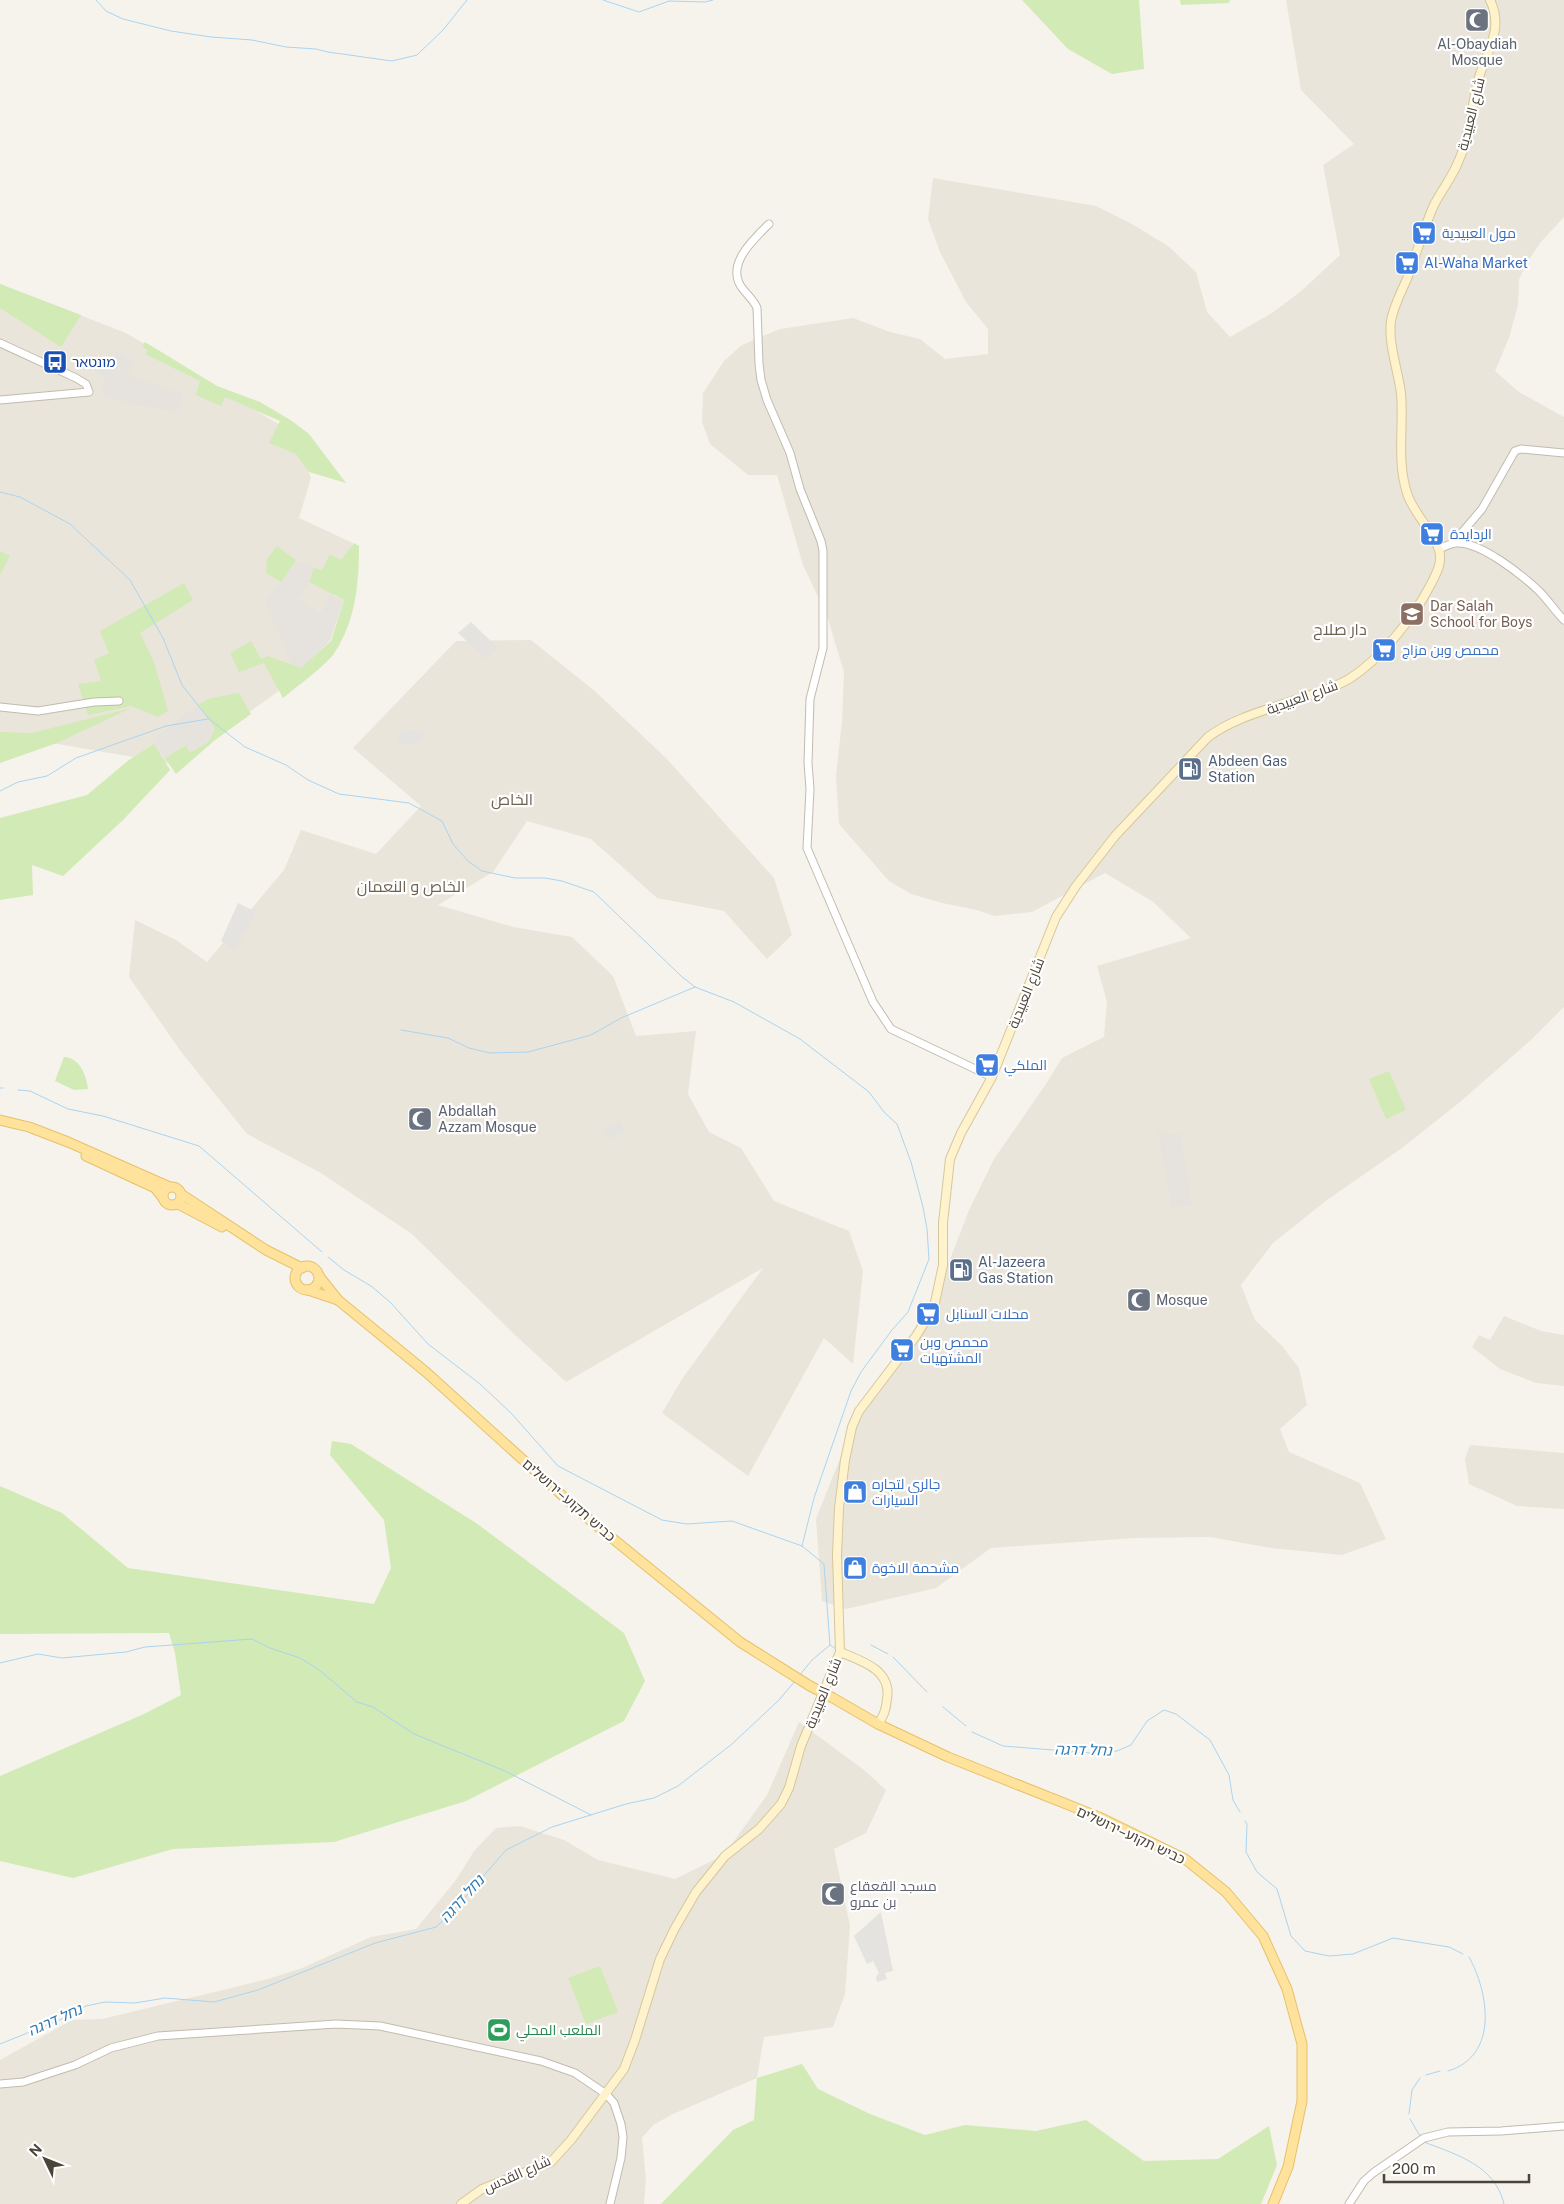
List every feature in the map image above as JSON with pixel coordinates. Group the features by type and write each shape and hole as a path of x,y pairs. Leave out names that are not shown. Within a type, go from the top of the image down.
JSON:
{"main road":[{"name":"شارع العبيدية","path":"606,2094 629,2059 660,1959 696,1892 725,1856 759,1829 781,1804 789,1788 804,1740 840,1652 837,1555 839,1508 845,1460 852,1427 859,1411 916,1336 934,1306 943,1265 943,1223 950,1159 961,1133 992,1077 1056,917 1076,886 1121,829 1215,732 1254,714 1330,688 1349,679 1370,664 1391,641 1422,600 1439,567 1439,549 1412,505 1403,480 1401,399 1391,335 1391,322 1396,303 1435,204 1452,175 1467,141 1478,79 1496,30 1495,17 1490,0"},
{"path":"0,1120 177,1189 181,1194 266,1250"},
{"path":"110,1163 155,1188 167,1204 178,1204 280,1258 302,1268 313,1268 338,1300"},
{"path":"163,1198 165,1192 170,1187"},
{"path":"178,1204 181,1194"},
{"path":"280,1258 296,1276 298,1286 338,1300"},
{"path":"296,1276 302,1268"},
{"path":"308,1290 315,1287 319,1276"},
{"name":"כביש תקוע–ירושלים","path":"338,1300 426,1372 592,1522 740,1642 810,1686 878,1724 948,1757 1099,1817 1185,1858 1226,1892 1263,1936 1287,1990 1302,2044 1302,2101 1288,2167 1273,2204"},
{"path":"840,1652 868,1663 880,1672 885,1680 888,1693 885,1714 878,1724"},
{"name":"شارع القدس","path":"461,2204 482,2189 551,2162 571,2140 606,2094"}],"street":[{"path":"769,224 744,252 737,272 738,282 754,301 757,308 759,364 767,400 790,453 800,490 820,538 823,551 823,648 810,699 808,763 810,789 807,848 873,1002 892,1029 992,1077"},
{"path":"0,344 80,380 86,384 89,392 0,400"},
{"path":"1439,549 1454,542 1482,509 1515,451 1520,449 1564,453"},
{"path":"1454,542 1466,543 1480,549 1509,567 1540,592 1564,620"},
{"path":"0,707 38,711 94,702 119,701"},
{"path":"0,2084 24,2082 75,2065 111,2048 158,2036 345,2024 380,2026 541,2061 575,2073 606,2094 614,2103 623,2137 621,2158 610,2204"},
{"path":"1350,2204 1364,2181 1424,2138 1448,2132 1501,2131 1564,2126"}],"shaded area":[{"path":"1286,0 1564,0 1564,217 1540,243 1525,266 1519,280 1518,305 1509,338 1495,371 1519,392 1564,417 1564,1007 1532,1039 1460,1102 1402,1148 1327,1200 1273,1243 1241,1285 1255,1320 1282,1346 1299,1368 1307,1405 1280,1429 1289,1452 1360,1483 1386,1539 1342,1555 1271,1548 1210,1537 1134,1538 991,1548 936,1588 846,1609 822,1601 816,1519 859,1411 928,1317 969,1210 994,1159 1062,1058 1104,1037 1107,1002 1097,966 1191,938 1152,901 1105,873 1032,912 994,916 911,894 889,881 839,824 836,776 842,721 844,672 827,616 803,565 777,475 748,475 710,444 702,422 703,393 724,361 742,345 780,329 853,318 890,332 920,339 945,359 988,354 988,329 966,302 940,252 928,219 933,178 1096,206 1132,224 1168,246 1196,272 1207,312 1230,337 1272,313 1300,292 1340,255 1323,165 1354,144 1301,90"},
{"path":"0,284 126,333 295,434 311,478 299,518 353,543 307,671 228,727 179,765 0,734"},
{"path":"117,350 134,362 127,375 183,394 176,412 121,402 101,393 105,379 93,369 101,359 110,363"},
{"path":"296,561 315,567 308,584 298,599 321,613 330,594 344,600 330,641 302,668 291,664 265,603"},
{"path":"471,622 498,648 486,659 458,633"},
{"path":"531,640 596,692 667,759 774,878 792,935 767,959 724,911 657,898 591,839 527,821 493,872 438,905 513,927 572,937 613,976 636,1036 696,1031 688,1094 709,1132 741,1148 774,1201 849,1231 863,1271 853,1364 824,1338 748,1476 662,1413 682,1379 763,1268 566,1382 412,1234 321,1173 247,1134 182,1053 129,977 135,920 176,940 207,962 284,870 301,830 376,854 421,806 353,748 456,641"},
{"path":"199,704 214,729 207,741 191,752 185,744 165,757 152,740"},
{"path":"403,730 425,731 423,742 419,742 417,745 398,743"},
{"path":"238,903 256,912 235,950 221,941"},
{"path":"621,1121 625,1132 608,1140 603,1129"},
{"path":"1158,1132 1182,1135 1192,1205 1172,1208"},
{"path":"1504,1316 1541,1331 1564,1335 1564,1386 1536,1383 1500,1369 1472,1347 1479,1335 1490,1340"},
{"path":"1470,1445 1564,1453 1564,1509 1517,1506 1469,1484 1465,1459"},
{"path":"799,1722 864,1770 886,1790 866,1833 834,1849 850,1926 845,1994 833,2027 764,2037 757,2078 673,2114 653,2125 642,2138 646,2179 644,2204 0,2204 0,2060 72,2020 102,2019 268,1979 302,1968 371,1937 416,1929 456,1880 474,1851 496,1828 520,1826 564,1840 598,1860 675,1879 724,1855 767,1795"},
{"path":"881,1912 893,1971 885,1973 887,1979 877,1982 876,1977 879,1973 873,1961 867,1964 854,1936"}],"green space":[{"path":"1022,0 1139,0 1144,69 1112,74 1068,49"},
{"path":"1180,0 1230,0 1229,3 1181,5"},
{"path":"0,284 81,315 61,347 0,308"},
{"path":"145,342 217,386 260,402 292,421 309,434 346,483 309,472 296,454 269,443 280,421 225,397 221,406 196,395 200,381 145,354 148,351 142,346"},
{"path":"354,543 359,546 355,601 348,627 331,657 283,698 264,663 239,672 230,653 251,641 261,659 268,656 301,668 331,641 344,600 309,582 314,568 322,570 330,554 341,560"},
{"path":"277,546 296,560 281,582 266,573 267,559"},
{"path":"0,551 10,556 0,575"},
{"path":"184,583 193,600 140,633 154,662 168,711 158,717 131,706 88,715 78,684 101,681 94,660 109,653 100,631"},
{"path":"239,693 251,714 215,740 176,774 165,758 186,745 190,753 208,742 215,729 199,704 211,698"},
{"path":"131,708 57,743 0,763 0,732 32,733"},
{"path":"154,744 170,770 123,820 63,876 32,865 33,895 0,900 0,818 87,795 129,760"},
{"path":"64,1057 74,1060 81,1068 86,1078 88,1089 74,1090 55,1081"},
{"path":"1389,1071 1406,1110 1386,1119 1369,1079"},
{"path":"332,1441 351,1444 476,1523 624,1633 645,1681 624,1721 466,1801 334,1842 173,1849 73,1878 0,1861 0,1776 144,1714 181,1695 175,1653 169,1633 0,1634 0,1486 62,1513 128,1568 374,1604 391,1568 384,1520 330,1455"},
{"path":"600,1966 618,2012 586,2024 568,1978"},
{"path":"802,2064 818,2089 870,2114 925,2135 965,2125 1036,2131 1086,2120 1144,2161 1218,2159 1269,2126 1277,2165 1261,2204 661,2204 733,2130 754,2120 757,2078"}],"waterway":[{"path":"96,0 106,11 123,19 171,31 211,37 252,40 286,47 316,49 392,61 417,55 443,30 467,0"},
{"path":"603,0 639,12 669,1 705,2 713,0"},
{"path":"0,492 20,497 70,524 130,580 163,638 182,685 209,719 245,747 286,765 308,780 339,794 409,803 442,821 453,844 468,861 482,871 515,878 545,878 562,881 594,892 681,976 695,987 734,1002 800,1039 869,1092 884,1112 897,1124 911,1162 923,1207 929,1259 908,1312 861,1372 851,1391 814,1498 802,1546"},
{"path":"0,791 18,782 47,776 76,758 166,726 208,719"},
{"path":"401,1030 448,1038 469,1048 490,1053 528,1052 591,1035 621,1018 695,987"},
{"path":"18,1090 30,1091 68,1109 103,1116 199,1146 322,1252"},
{"path":"328,1257 344,1270 371,1286 390,1302 428,1344 480,1384 511,1413 558,1466 662,1520 687,1524 732,1521 802,1546 824,1564 830,1645"},
{"path":"0,1663 38,1654 62,1658 126,1652 145,1647 252,1639 270,1648 300,1658 318,1669 357,1702 373,1707 414,1734 505,1771 591,1815"},
{"name":"נחל דרגה","path":"799,1676 812,1660 830,1645 836,1649"},
{"name":"נחל דרגה","path":"871,1645 888,1654"},
{"name":"נחל דרגה","path":"893,1657 927,1692"},
{"name":"נחל דרגה","path":"0,2044 62,2019 86,2006 105,2002 135,2003 165,1998 214,2002 258,1990 375,1943 436,1927 455,1909 506,1850 552,1827 626,1804 654,1798 678,1786 732,1744 779,1700 795,1681"},
{"name":"נחל דרגה","path":"943,1707 966,1726"},
{"name":"נחל דרגה","path":"972,1732 1003,1746 1091,1753 1117,1751 1131,1745 1147,1721 1164,1710 1176,1714 1210,1740 1229,1775 1233,1800 1240,1812"},
{"name":"נחל דרגה","path":"1245,1821 1247,1824 1246,1852 1257,1872 1277,1889 1291,1936 1305,1951 1329,1956 1353,1954 1393,1938 1449,1947 1463,1954"},
{"name":"נחל דרגה","path":"1448,2071 1464,2063 1476,2052 1482,2038 1485,2022 1485,2005 1481,1988 1469,1957"},
{"name":"נחל דרגה","path":"1426,2075 1440,2071"},
{"name":"נחל דרגה","path":"1409,2114 1412,2090 1420,2078"},
{"name":"נחל דרגה","path":"1410,2119 1420,2136"},
{"name":"נחל דרגה","path":"1424,2142 1473,2163 1492,2180 1504,2204"}],"place":[{"name":"Al-Obaydiah Mosque","path":"1477,20"},
{"name":"مول العبيدية","path":"1424,233"},
{"name":"Al-Waha Market","path":"1407,263"},
{"name":"מונטאר","path":"55,362"},
{"name":"الردايدة","path":"1432,534"},
{"name":"Dar Salah School for Boys","path":"1412,614"},
{"name":"محمص وبن مزاج","path":"1384,650"},
{"name":"Abdeen Gas Station","path":"1190,769"},
{"name":"الملكي","path":"987,1065"},
{"name":"Abdallah Azzam Mosque","path":"420,1119"},
{"name":"Al-Jazeera Gas Station","path":"961,1270"},
{"name":"Mosque","path":"1139,1300"},
{"name":"محلات السنابل","path":"928,1314"},
{"name":"محمص وبن المشتهيات","path":"902,1350"},
{"name":"جالري لتجاره السيارات","path":"855,1492"},
{"name":"مشحمة الاخوة","path":"855,1568"},
{"name":"مسجد القعقاع بن عمرو","path":"833,1894"},
{"name":"الملعب المحلي","path":"499,2030"}],"district":[{"name":"دار صلاح","path":"1340,629"},
{"name":"الخاص","path":"512,799"},
{"name":"الخاص و النعمان","path":"411,886"}]}
